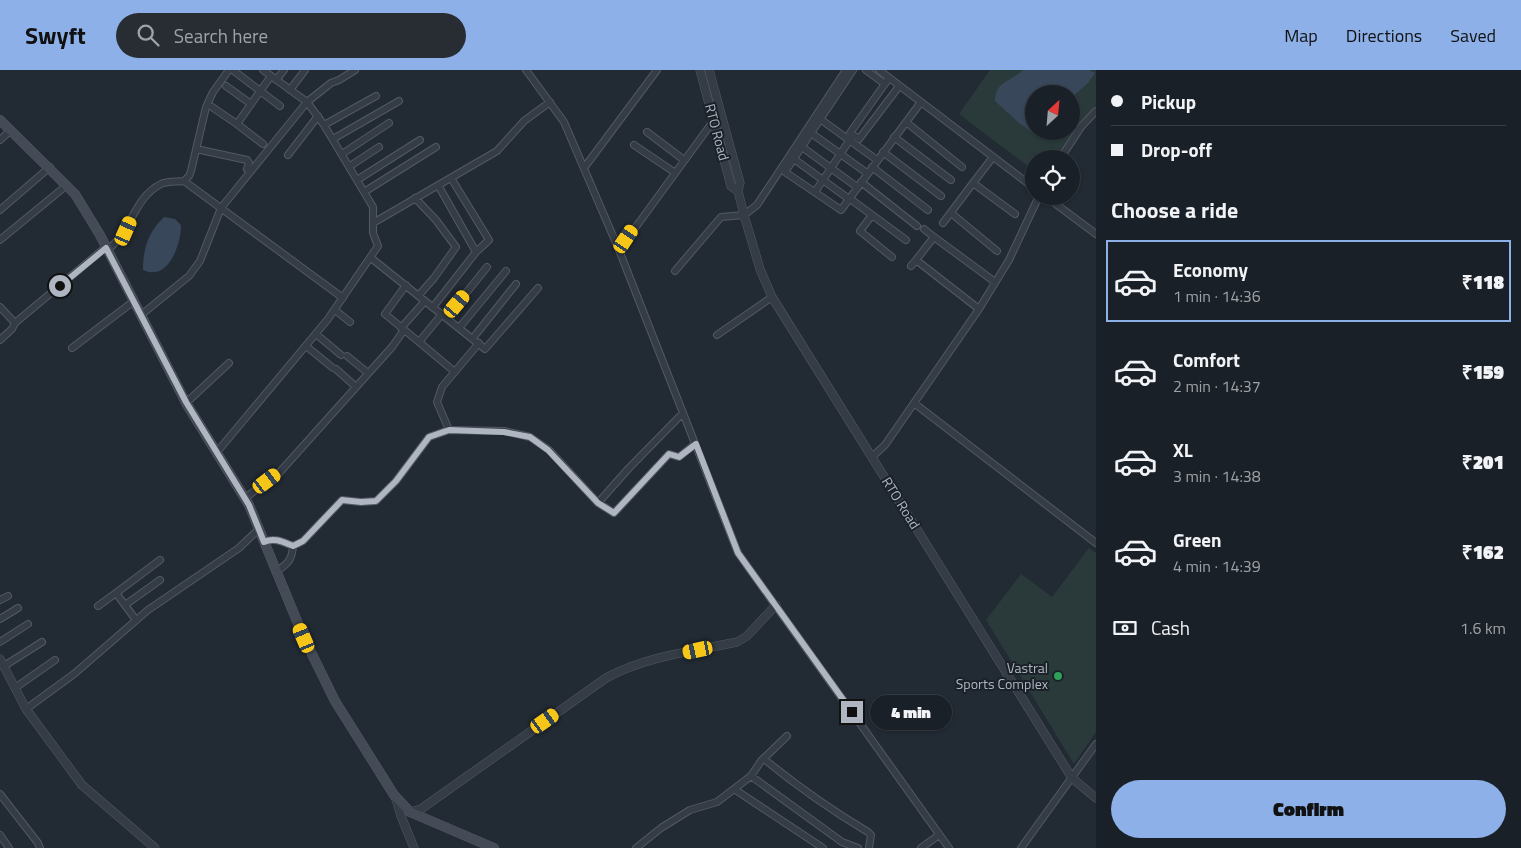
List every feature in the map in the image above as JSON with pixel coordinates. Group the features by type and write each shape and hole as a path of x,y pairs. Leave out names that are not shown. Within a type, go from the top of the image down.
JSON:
{"main road":[{"path":"0,120 75,194 107,249 186,402 245,498 304,638 335,701 394,796 410,812 494,848"}],"street":[{"path":"217,452 335,310 378,246 373,233 373,207 324,124 308,102 263,70"},
{"path":"237,124 260,92 284,70"},
{"path":"290,90 305,70"},
{"path":"141,315 189,276 200,261 221,208 308,102 331,83 355,70"},
{"path":"526,70 564,122 619,250 738,553 949,848"},
{"path":"584,168 657,70"},
{"name":"RTO Road","path":"700,70 731,186 738,191"},
{"path":"675,271 721,216 744,216 756,205 846,70"},
{"path":"853,70 785,172 841,210 921,102"},
{"path":"866,70 885,84"},
{"path":"879,70 1025,181"},
{"path":"0,340 15,324 115,244 126,231 134,212 147,194 162,183 184,181 189,176 206,107 213,92 231,71 280,106"},
{"path":"703,80 710,74"},
{"name":"RTO Road","path":"710,74 740,182 738,191 744,216 760,269 772,297 1072,778 1096,798"},
{"path":"852,138 850,133 889,78"},
{"path":"226,86 251,104"},
{"path":"852,138 859,139 897,89"},
{"path":"324,124 376,96"},
{"path":"333,139 399,101"},
{"path":"373,223 497,151 524,121 550,102"},
{"path":"212,107 262,144"},
{"path":"1066,150 1081,127 1096,111"},
{"path":"288,155 318,116"},
{"path":"820,119 852,138 877,160"},
{"path":"619,250 674,172 714,120"},
{"path":"906,122 962,167"},
{"path":"342,154 389,123"},
{"path":"0,140 11,130"},
{"path":"647,132 684,160"},
{"path":"811,133 840,154 869,170 928,210"},
{"path":"894,137 952,180"},
{"path":"815,192 852,138"},
{"path":"357,180 420,140"},
{"path":"634,145 674,172"},
{"path":"364,192 436,146"},
{"path":"350,166 379,147"},
{"path":"802,147 934,236 995,282"},
{"path":"196,149 247,160 249,163 247,169"},
{"path":"883,152 940,196"},
{"path":"943,223 993,157"},
{"path":"794,159 906,240"},
{"path":"0,210 50,168"},
{"path":"433,307 476,252 489,240 451,178"},
{"path":"184,181 343,298"},
{"path":"973,183 1015,214"},
{"path":"438,185 476,252"},
{"path":"0,240 67,186"},
{"path":"415,198 436,220 456,247 419,296"},
{"path":"872,456 885,445 979,309 1009,260 1035,205"},
{"path":"1057,205 1096,234"},
{"path":"951,213 997,251"},
{"path":"872,215 860,231 892,257"},
{"path":"911,266 934,236"},
{"path":"371,258 485,349 538,288"},
{"path":"916,260 979,309"},
{"path":"419,342 487,267"},
{"path":"459,328 506,271"},
{"path":"473,338 516,284"},
{"path":"406,285 386,314 455,372"},
{"path":"717,336 772,297"},
{"path":"72,348 134,301"},
{"path":"245,498 279,473 392,347 403,329 425,301"},
{"path":"0,307 15,324"},
{"path":"335,310 350,322"},
{"path":"316,334 368,373"},
{"path":"449,430 437,402 442,387 479,343"},
{"path":"306,346 356,387"},
{"path":"186,402 229,363"},
{"path":"914,403 1096,543"},
{"path":"598,503 629,468 684,413"},
{"path":"293,546 303,541 342,500 376,501 396,481 429,437 449,430 504,432 530,437 548,450 598,503 614,513 669,454 679,457 696,444"},
{"path":"26,709 74,674 148,610 239,548 258,528"},
{"path":"264,542 269,539 280,540 293,546"},
{"path":"276,572 286,565 292,556 293,546"},
{"path":"98,606 160,560"},
{"path":"126,605 160,580"},
{"path":"116,593 136,620"},
{"path":"0,600 8,596"},
{"path":"410,812 421,809 620,670 660,658 737,642 747,636 776,605"},
{"path":"0,619 18,608"},
{"path":"0,642 28,624"},
{"path":"42,642 2,663 26,709 82,785 154,848"},
{"path":"15,688 55,660"},
{"path":"636,848 661,828 690,810 716,802 734,789 751,776 764,759 787,736"},
{"path":"1021,848 1096,744"},
{"path":"764,759 815,798 868,832 871,835 869,848"},
{"path":"751,776 842,842 858,848"},
{"path":"734,789 823,848"},
{"path":"0,794 40,848"},
{"path":"394,796 414,848"},
{"path":"0,835 9,848"},
{"path":"920,848 940,835"}],"shaded area":[{"path":"990,70 1096,70 1096,105 1080,125 1080,85 1025,85 1025,140 1069,140 1062,150 1025,150 1025,164 959,114"},
{"name":"Vastral Sports Complex","path":"1089,548 1096,553 1096,732 1074,764 986,620 1021,574 1052,597"}],"water":[{"path":"1023,70 1089,70 1095,73 1080,90 1080,85 1025,85 1025,127 995,101 996,94 1001,85"},
{"path":"164,217 175,219 181,225 176,251 166,266 159,271 143,270 144,255 150,235"}],"place":[{"name":"Vastral Sports Complex","path":"1058,676"}],"route":[{"path":"60,286 106,248 186,402 249,505 264,542 269,539 280,540 293,546 303,541 331,509 342,500 376,501 396,481 429,437 449,430 504,432 530,437 548,450 598,503 614,513 669,454 679,457 696,444 738,553 852,712"}]}
